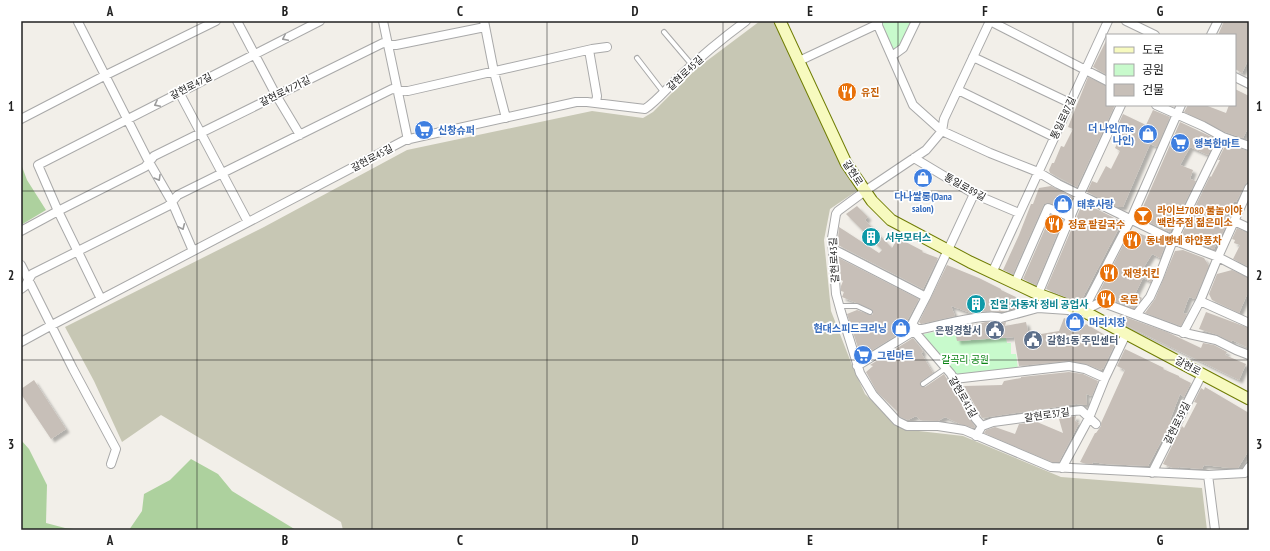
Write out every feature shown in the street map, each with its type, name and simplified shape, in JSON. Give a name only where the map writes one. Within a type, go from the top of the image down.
[{"type":"main road","name":"갈현로","points":[[780,21],[846,163],[863,192],[891,220],[992,273],[1038,294],[1083,311],[1249,399]]},
{"type":"street","points":[[78,21],[149,162],[172,202],[193,251]]},
{"type":"street","points":[[21,119],[216,21]]},
{"type":"street","points":[[237,21],[276,95],[300,135]]},
{"type":"street","name":"갈현로47길","points":[[58,211],[38,165],[320,21]]},
{"type":"street","points":[[383,21],[408,140]]},
{"type":"street","name":"갈현로45길","points":[[21,342],[248,222],[408,140],[576,102],[645,109],[654,103],[692,65],[746,21]]},
{"type":"street","points":[[892,56],[903,48],[916,21]]},
{"type":"street","points":[[863,192],[926,150],[942,131],[944,119],[990,21],[1106,80]]},
{"type":"street","name":"통일로87길","points":[[1038,172],[1108,21]]},
{"type":"street","points":[[1126,21],[1153,34]]},
{"type":"street","points":[[1212,34],[1218,21]]},
{"type":"street","points":[[799,61],[877,23],[913,105],[942,131],[990,153],[1038,172],[1173,240],[1218,257],[1249,273]]},
{"type":"street","name":"갈현로47가길","points":[[21,231],[145,167],[154,156],[383,43],[396,45],[485,24],[494,72]]},
{"type":"street","points":[[21,289],[25,286],[32,274],[168,206],[178,196],[392,89],[408,91],[607,47]]},
{"type":"street","points":[[589,50],[597,96],[596,103]]},
{"type":"street","points":[[973,57],[1070,103]]},
{"type":"street","points":[[494,72],[506,118]]},
{"type":"street","points":[[1236,77],[1249,84]]},
{"type":"street","points":[[958,90],[1054,137]]},
{"type":"street","points":[[179,92],[248,222]]},
{"type":"street","points":[[1038,294],[1080,194],[1121,106]]},
{"type":"street","points":[[1158,106],[1203,126],[1223,137],[1249,146]]},
{"type":"street","points":[[1083,311],[1131,219],[1181,106]]},
{"type":"street","points":[[1136,315],[1150,297],[1173,240],[1223,137]]},
{"type":"street","name":"통일로89길","points":[[914,158],[974,194],[1019,213]]},
{"type":"street","points":[[992,273],[1038,172]]},
{"type":"street","points":[[1182,333],[1200,301],[1249,189]]},
{"type":"street","name":"갈현로43길","points":[[857,365],[836,294],[832,238],[836,214],[838,211],[863,192]]},
{"type":"street","points":[[915,330],[912,324],[974,194]]},
{"type":"street","points":[[1015,283],[1048,208],[1071,217]]},
{"type":"street","points":[[58,211],[101,299]]},
{"type":"street","points":[[1234,221],[1249,228]]},
{"type":"street","points":[[833,249],[926,297]]},
{"type":"street","points":[[21,265],[73,369],[116,449],[110,464]]},
{"type":"street","points":[[1200,301],[1249,323]]},
{"type":"street","points":[[1248,473],[1208,475],[1051,467],[964,430],[938,426],[907,426],[896,420],[873,394],[857,365],[915,330],[976,318],[997,316],[1001,318],[1038,308],[1083,311],[1101,302],[1182,333],[1216,340],[1249,355]]},
{"type":"street","name":"갈현로41길","points":[[915,330],[954,379],[976,419],[982,426]]},
{"type":"street","points":[[1062,468],[1089,418],[1105,378],[1126,334]]},
{"type":"street","points":[[954,379],[1069,366],[1085,369],[1105,378]]},
{"type":"street","name":"갈현로39길","points":[[1152,473],[1202,374]]},
{"type":"street","name":"갈현로37길","points":[[982,426],[993,422],[1081,410],[1089,418]]},
{"type":"street","points":[[1089,418],[1096,424]]},
{"type":"street","points":[[976,436],[982,426]]},
{"type":"street","points":[[1208,475],[1215,530]]},
{"type":"lane","points":[[664,32],[692,65]]},
{"type":"lane","points":[[637,58],[664,93]]},
{"type":"lane","points":[[840,309],[857,306],[870,312]]},
{"type":"lane","points":[[923,384],[946,368]]},
{"type":"shaded area","points":[[760,21],[774,21],[858,190],[830,209],[824,240],[831,311],[865,394],[894,422],[910,430],[963,436],[1061,477],[1202,488],[1207,530],[343,530],[341,522],[161,415],[122,442],[94,381],[65,327],[264,227],[407,150],[592,111],[643,118],[653,112],[696,69]]},
{"type":"green space","points":[[881,21],[912,21],[901,45],[893,50]]},
{"type":"green space","points":[[21,164],[27,180],[46,210],[21,225]]},
{"type":"green space","name":"갈곡리 공원","points":[[954,328],[958,341],[1006,338],[1007,343],[1011,343],[1011,354],[1016,354],[1018,369],[954,379],[926,346],[924,334]]},
{"type":"green space","points":[[21,440],[29,449],[47,485],[46,523],[65,528],[83,530],[21,530]]},
{"type":"green space","points":[[191,459],[218,474],[232,491],[296,530],[129,530],[142,511],[144,494],[170,480]]},
{"type":"building","points":[[1224,21],[1249,21],[1249,58],[1242,73],[1236,70],[1236,34],[1218,34]]},
{"type":"building","points":[[1106,41],[1106,74],[1093,67]]},
{"type":"building","points":[[1088,77],[1106,86],[1106,106],[1115,106],[1077,187],[1050,173],[1049,170],[1052,163],[1054,163],[1061,146],[1064,147],[1073,129],[1068,127]]},
{"type":"building","points":[[1236,90],[1249,96],[1249,126],[1243,138],[1225,132],[1184,112],[1187,106],[1208,106],[1226,113],[1229,106],[1236,106]]},
{"type":"building","points":[[1153,110],[1170,117],[1157,147],[1150,144],[1123,207],[1117,207],[1087,192],[1092,181],[1097,183],[1106,166],[1111,169],[1120,151],[1115,148],[1123,132],[1116,129],[1123,114],[1146,125]]},
{"type":"building","points":[[1180,122],[1216,139],[1208,155],[1190,147],[1180,165],[1193,170],[1190,179],[1196,181],[1170,232],[1140,218],[1139,216]]},
{"type":"building","points":[[1226,144],[1249,151],[1249,178],[1224,220],[1228,222],[1214,249],[1181,236],[1210,176],[1211,177],[1220,160],[1218,160]]},
{"type":"building","points":[[1051,186],[1073,197],[1067,210],[1050,203],[1044,204],[1013,274],[1003,270],[1039,188]]},
{"type":"building","points":[[1083,202],[1122,222],[1080,303],[1046,289]]},
{"type":"building","points":[[857,206],[868,217],[865,220],[892,248],[898,238],[923,251],[922,252],[938,258],[923,289],[838,245],[839,227],[879,253],[882,250],[846,214]]},
{"type":"building","points":[[1051,215],[1063,220],[1036,285],[1023,279]]},
{"type":"building","points":[[1237,228],[1249,233],[1249,267],[1233,259],[1240,245],[1234,243],[1235,240],[1232,239]]},
{"type":"building","points":[[1131,230],[1163,241],[1165,246],[1160,258],[1152,254],[1142,270],[1154,276],[1151,282],[1143,278],[1135,294],[1142,298],[1134,308],[1103,297],[1096,298]]},
{"type":"building","points":[[1183,250],[1204,258],[1209,266],[1195,299],[1189,297],[1183,313],[1187,314],[1181,326],[1145,313],[1155,299],[1175,251]]},
{"type":"building","points":[[839,258],[919,299],[907,321],[905,330],[861,357],[847,314],[857,310],[871,315],[873,314],[873,311],[842,297],[844,292],[841,291],[843,281],[841,280]]},
{"type":"building","points":[[947,265],[979,278],[1022,300],[1019,307],[1006,309],[1006,311],[1001,312],[986,311],[971,313],[951,306],[955,316],[921,324],[919,322]]},
{"type":"building","points":[[1232,270],[1249,278],[1249,290],[1239,313],[1212,300],[1209,294],[1217,274]]},
{"type":"building","points":[[1206,312],[1249,328],[1249,348],[1232,340],[1231,342],[1218,335],[1199,329]]},
{"type":"building","points":[[1120,315],[1167,332],[1201,348],[1203,343],[1214,345],[1227,352],[1225,355],[1246,364],[1239,380],[1117,321]]},
{"type":"building","points":[[1064,318],[1084,326],[1086,324],[1117,340],[1103,369],[1102,368],[1101,370],[1086,364],[1069,361],[1019,366],[1014,337],[957,341],[954,328],[986,322],[1006,322],[1005,326],[1026,322],[1029,336],[1059,331]]},
{"type":"building","points":[[913,338],[921,348],[923,352],[921,353],[933,373],[921,381],[920,386],[925,387],[944,374],[975,427],[974,428],[960,424],[945,417],[938,421],[920,420],[916,416],[908,420],[900,417],[897,413],[898,412],[877,392],[866,372],[873,366],[870,365]]},
{"type":"building","points":[[1125,349],[1191,383],[1184,397],[1180,394],[1170,420],[1172,421],[1148,466],[1093,462],[1092,464],[1080,462],[1095,433],[1101,426],[1125,370],[1117,366]]},
{"type":"building","points":[[1069,372],[1083,374],[1098,381],[1092,396],[1086,394],[1087,405],[1076,404],[982,418],[964,386],[1002,385],[1004,381],[1021,377]]},
{"type":"building","points":[[34,380],[66,429],[51,439],[21,394],[21,389]]},
{"type":"building","points":[[1205,387],[1249,413],[1249,450],[1238,468],[1204,465],[1202,469],[1179,467],[1173,468],[1163,464],[1182,426],[1184,428],[1197,403],[1194,402],[1201,388],[1204,390]]},
{"type":"building","points":[[1076,416],[1075,421],[1079,423],[1059,462],[1052,462],[984,433],[986,430],[995,427],[1015,434],[1019,424],[1037,422],[1063,433],[1059,419]]},
{"type":"place","name":"유진","points":[[847,92]]},
{"type":"place","name":"신창슈퍼","points":[[424,130]]},
{"type":"place","name":"더 나인(The 나인)","points":[[1148,134]]},
{"type":"place","name":"행복한마트","points":[[1180,143]]},
{"type":"place","name":"다나쌀롱(Dana salon)","points":[[923,178]]},
{"type":"place","name":"태후사랑","points":[[1063,204]]},
{"type":"place","name":"라이브7080 불놀이야 백란주점 젊은미소","points":[[1143,216]]},
{"type":"place","name":"정윤 팥칼국수","points":[[1054,224]]},
{"type":"place","name":"서부모터스","points":[[871,237]]},
{"type":"place","name":"동네빵네 하얀풍차","points":[[1132,240]]},
{"type":"place","name":"재영치킨","points":[[1109,273]]},
{"type":"place","name":"옥문","points":[[1106,299]]},
{"type":"place","name":"진일 자동차 정비 공업사","points":[[976,304]]},
{"type":"place","name":"머리치장","points":[[1075,322]]},
{"type":"place","name":"현대스피드크리닝","points":[[901,328]]},
{"type":"place","name":"은평경찰서","points":[[995,330]]},
{"type":"place","name":"갈현1동 주민센터","points":[[1033,340]]},
{"type":"place","name":"그린마트","points":[[863,355]]}]
